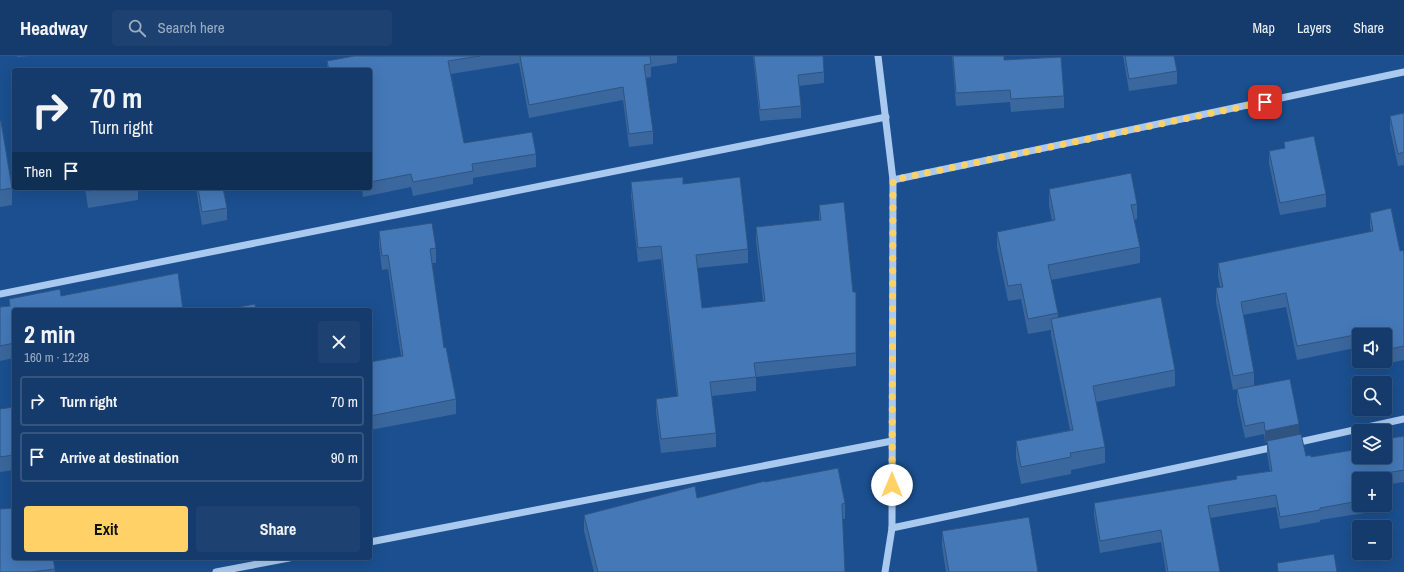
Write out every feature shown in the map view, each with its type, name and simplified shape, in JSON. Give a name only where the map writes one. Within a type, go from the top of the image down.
[{"type":"street","points":[[878,56],[893,180],[892,528],[885,572]]},
{"type":"street","points":[[893,180],[1404,72]]},
{"type":"street","points":[[0,294],[886,117]]},
{"type":"street","points":[[1288,444],[1404,419]]},
{"type":"street","points":[[372,542],[892,442]]},
{"type":"street","points":[[892,528],[1280,446]]},
{"type":"street","points":[[216,572],[279,560]]},
{"type":"building","points":[[354,56],[480,56],[448,61],[464,143],[532,132],[536,154],[472,164],[473,171],[413,182],[411,174],[372,182],[372,68],[329,68],[327,61]]},
{"type":"building","points":[[520,56],[650,56],[651,64],[644,65],[653,131],[629,134],[623,87],[529,105]]},
{"type":"building","points":[[754,56],[823,56],[824,72],[798,75],[801,106],[760,110]]},
{"type":"building","points":[[953,56],[1004,56],[1004,60],[1061,57],[1064,96],[1011,99],[1010,90],[956,93]]},
{"type":"building","points":[[1125,56],[1174,56],[1177,71],[1129,79]]},
{"type":"building","points":[[1404,113],[1404,152],[1398,154],[1390,116]]},
{"type":"building","points":[[0,121],[12,188],[0,190]]},
{"type":"building","points":[[1314,136],[1326,194],[1280,203],[1269,151],[1285,148],[1284,142]]},
{"type":"building","points":[[1131,173],[1137,204],[1131,205],[1140,247],[1048,265],[1058,313],[1028,319],[1021,284],[1008,286],[997,232],[1055,220],[1049,189]]},
{"type":"building","points":[[683,177],[683,184],[740,177],[748,249],[696,255],[702,308],[765,301],[756,227],[821,220],[819,205],[844,202],[853,292],[856,292],[856,353],[754,363],[756,377],[710,382],[716,433],[661,439],[656,399],[678,396],[661,246],[638,248],[631,182]]},
{"type":"building","points":[[198,190],[223,190],[227,208],[202,212]]},
{"type":"building","points":[[1391,208],[1400,251],[1403,250],[1404,346],[1392,349],[1392,328],[1352,328],[1352,336],[1297,346],[1286,293],[1241,302],[1254,372],[1233,376],[1216,288],[1223,287],[1218,263],[1373,231],[1370,213]]},
{"type":"building","points":[[432,223],[436,248],[430,249],[444,348],[446,347],[456,399],[372,416],[372,362],[403,356],[388,255],[382,256],[379,231]]},
{"type":"building","points":[[178,273],[183,308],[12,308],[12,343],[0,346],[0,307],[10,306],[9,299],[60,289],[61,296]]},
{"type":"building","points":[[1161,297],[1175,370],[1093,386],[1105,447],[1070,453],[1071,457],[1021,467],[1016,441],[1073,430],[1051,319]]},
{"type":"building","points":[[255,304],[256,308],[233,308]]},
{"type":"building","points":[[1290,379],[1299,424],[1265,431],[1264,422],[1245,426],[1237,389]]},
{"type":"building","points":[[12,407],[12,455],[0,457],[0,409]]},
{"type":"building","points":[[1301,434],[1306,456],[1311,455],[1311,457],[1352,450],[1352,464],[1392,464],[1392,438],[1404,436],[1404,470],[1392,472],[1352,472],[1352,502],[1320,508],[1320,510],[1280,517],[1276,495],[1208,506],[1220,572],[1168,572],[1161,530],[1100,541],[1094,503],[1237,479],[1236,476],[1272,471],[1267,441]]},
{"type":"building","points":[[838,468],[845,503],[842,504],[845,572],[598,572],[584,515],[695,486],[697,498],[765,481]]},
{"type":"building","points":[[12,508],[12,560],[53,560],[55,569],[31,572],[0,572],[0,509]]},
{"type":"building","points":[[1029,517],[1038,572],[949,572],[942,531]]},
{"type":"building","points":[[1334,554],[1337,572],[1278,572],[1277,563]]},
{"type":"route","points":[[892,485],[893,180],[1265,102]]}]
